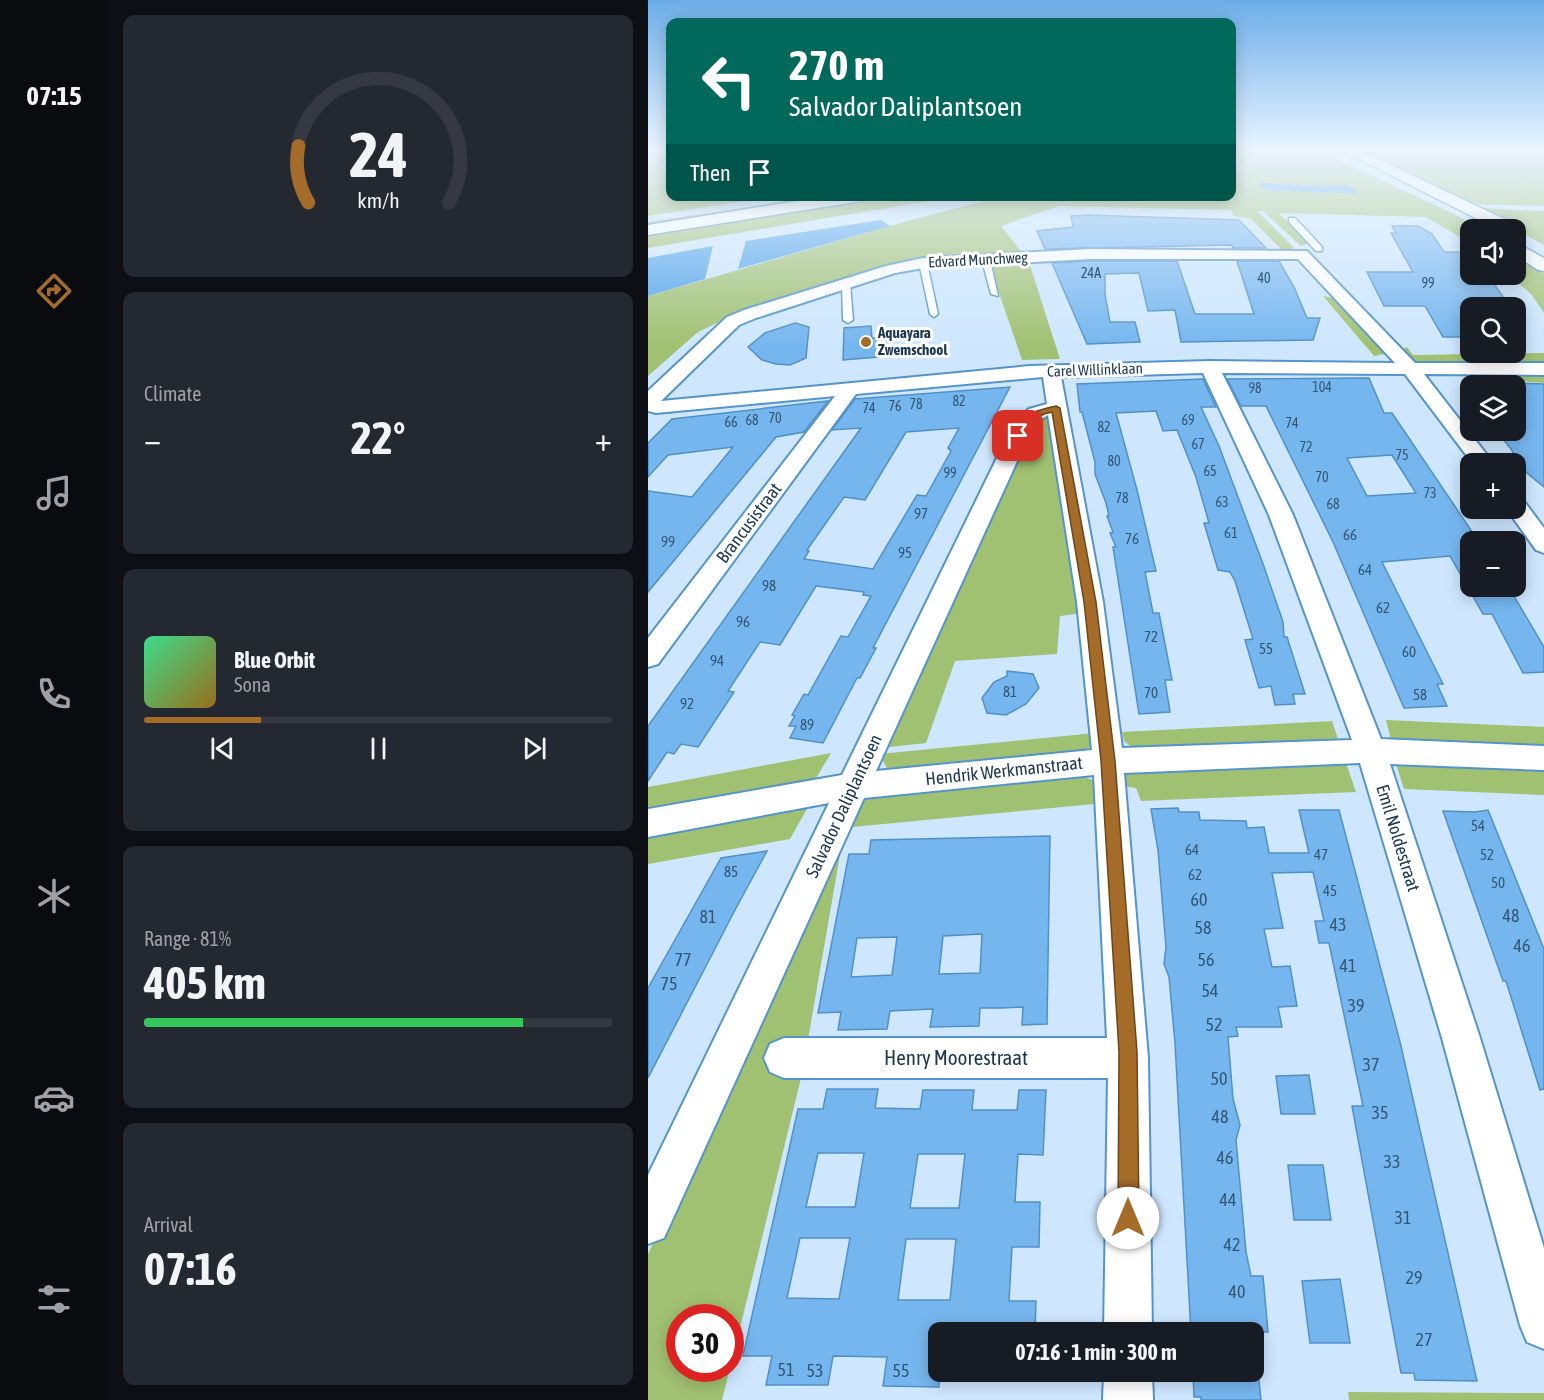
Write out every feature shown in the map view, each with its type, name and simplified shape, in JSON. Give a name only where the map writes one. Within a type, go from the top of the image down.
[{"type":"main road","points":[[648,219],[671,215]]},
{"type":"main road","points":[[648,230],[740,215]]},
{"type":"main road","points":[[1526,237],[1544,248]]},
{"type":"main road","points":[[1526,254],[1544,266]]},
{"type":"street","name":"Edvard Munchweg","points":[[648,404],[733,321],[846,283],[919,264],[1091,254],[1302,254],[1409,367],[1475,453]]},
{"type":"street","name":"Carel Willinklaan","points":[[648,404],[656,407],[1051,371],[1210,367],[1544,369]]},
{"type":"street","name":"Emil Noldestraat","points":[[1210,367],[1281,515],[1371,751],[1461,1038],[1544,1325]]},
{"type":"street","points":[[1051,371],[1090,602],[1108,761],[1128,1058],[1128,1322]]},
{"type":"street","name":"Brancusistraat","points":[[648,657],[850,389]]},
{"type":"street","name":"Salvador Daliplantsoen","points":[[648,1222],[1025,421],[1042,410],[1056,408]]},
{"type":"street","points":[[1526,518],[1540,534]]},
{"type":"street","name":"Hendrik Werkmanstraat","points":[[648,823],[854,786],[1108,761],[1371,751],[1544,758]]},
{"type":"street","name":"Henry Moorestraat","points":[[784,1058],[1128,1058]]},
{"type":"street","points":[[1128,1382],[1128,1400]]},
{"type":"lane","points":[[1292,220],[1319,249]]},
{"type":"lane","points":[[986,260],[995,294]]},
{"type":"lane","points":[[919,264],[924,313]]},
{"type":"lane","points":[[919,264],[934,314]]},
{"type":"lane","points":[[846,283],[848,320]]},
{"type":"green space","points":[[693,215],[723,215],[648,227],[648,222]]},
{"type":"green space","points":[[760,215],[843,215],[648,248],[648,233]]},
{"type":"green space","points":[[929,215],[1032,215],[1001,226],[1024,255],[919,261],[736,314],[698,332],[648,376],[648,296]]},
{"type":"green space","points":[[1234,215],[1261,215],[1294,248],[1283,251],[1251,219]]},
{"type":"green space","points":[[1268,215],[1281,215],[1309,243],[1301,246]]},
{"type":"green space","points":[[1365,215],[1456,215],[1463,219],[1460,219],[1460,237],[1426,217]]},
{"type":"green space","points":[[1490,215],[1544,215],[1544,245],[1526,235],[1526,219],[1497,219]]},
{"type":"green space","points":[[1526,259],[1544,274],[1544,313],[1531,294],[1521,285],[1526,285]]},
{"type":"green space","points":[[1029,262],[1060,359],[1022,360],[989,264]]},
{"type":"green space","points":[[1323,296],[1337,299],[1385,354],[1374,356]]},
{"type":"green space","points":[[1407,347],[1413,355],[1460,354],[1460,363],[1526,363],[1526,353],[1544,353],[1544,365],[1417,362],[1408,359],[1399,351]]},
{"type":"green space","points":[[1435,370],[1544,374],[1544,383],[1526,381],[1526,375],[1438,374]]},
{"type":"green space","points":[[1049,417],[1082,613],[1060,616],[1057,654],[955,661],[926,743],[881,748],[1038,419]]},
{"type":"green space","points":[[1386,720],[1544,727],[1544,748],[1391,740]]},
{"type":"green space","points":[[1332,721],[1339,742],[1134,749],[1124,741],[1122,732]]},
{"type":"green space","points":[[1095,733],[1086,753],[887,768],[879,754]]},
{"type":"green space","points":[[831,753],[815,780],[648,807],[648,787]]},
{"type":"green space","points":[[1346,763],[1356,792],[1141,801],[1136,788],[1122,786],[1125,773],[1138,768]]},
{"type":"green space","points":[[1396,764],[1544,768],[1544,795],[1404,789]]},
{"type":"green space","points":[[1079,775],[1093,780],[1094,804],[852,827],[854,806],[873,795]]},
{"type":"green space","points":[[811,802],[790,839],[648,864],[648,832]]},
{"type":"green space","points":[[844,832],[802,1074],[744,1312],[744,1304],[666,1304],[666,1382],[726,1382],[722,1400],[648,1400],[648,1254]]},
{"type":"green space","points":[[1348,1392],[1544,1393],[1544,1400],[1349,1400]]},
{"type":"water","points":[[881,220],[890,226],[738,269],[746,241]]},
{"type":"water","points":[[713,246],[705,279],[648,296],[648,258]]},
{"type":"building","points":[[1071,216],[1239,220],[1266,248],[1233,248],[1232,245],[1045,249],[1037,231],[1073,227]]},
{"type":"building","points":[[1392,226],[1418,226],[1432,234],[1444,252],[1460,253],[1460,285],[1495,285],[1503,297],[1460,297],[1460,337],[1443,337],[1425,306],[1384,306],[1367,272],[1413,272],[1391,233],[1396,233]]},
{"type":"building","points":[[1177,261],[1195,314],[1254,314],[1237,261],[1279,261],[1294,287],[1307,318],[1320,318],[1313,340],[1181,342],[1175,310],[1148,311],[1139,273],[1105,274],[1105,295],[1110,322],[1135,322],[1140,342],[1087,344],[1052,263]]},
{"type":"building","points":[[795,323],[809,327],[806,358],[790,365],[776,364],[762,360],[748,347],[765,333]]},
{"type":"building","points":[[871,326],[872,338],[890,337],[891,356],[843,360],[844,328]]},
{"type":"building","points":[[1369,378],[1384,413],[1392,413],[1460,514],[1460,519],[1463,519],[1472,531],[1460,531],[1460,574],[1450,556],[1382,562],[1443,684],[1437,684],[1447,706],[1404,708],[1333,542],[1266,406],[1241,406],[1227,379]],"holes":[[[1392,455],[1416,493],[1367,496],[1347,458]]]},
{"type":"building","points":[[1203,379],[1216,407],[1201,407],[1219,446],[1263,564],[1283,622],[1284,637],[1287,637],[1305,694],[1293,694],[1295,704],[1275,705],[1271,686],[1259,688],[1245,640],[1253,639],[1235,581],[1230,572],[1218,570],[1204,523],[1209,523],[1196,477],[1177,430],[1163,431],[1156,411],[1116,413],[1156,571],[1145,572],[1153,613],[1159,613],[1172,680],[1165,680],[1170,712],[1139,714],[1113,547],[1116,547],[1110,533],[1113,532],[1107,516],[1109,516],[1106,503],[1095,474],[1095,462],[1082,412],[1080,412],[1077,384]]},
{"type":"building","points":[[1526,383],[1544,384],[1544,487],[1526,472],[1526,453],[1513,453],[1505,441],[1526,441]]},
{"type":"building","points":[[1010,387],[873,648],[876,648],[860,678],[857,678],[823,743],[790,738],[796,726],[789,726],[795,716],[792,715],[804,694],[808,695],[841,636],[848,637],[871,596],[863,595],[864,592],[816,586],[780,645],[760,642],[728,691],[734,692],[698,747],[681,744],[674,754],[667,752],[648,781],[648,726],[861,428],[832,430],[855,399]],"holes":[[[959,428],[948,448],[951,451],[926,496],[917,495],[873,569],[804,559],[809,551],[807,550],[844,497],[865,500],[906,432]]]},
{"type":"building","points":[[828,401],[804,432],[776,437],[648,592],[648,491],[692,497],[733,447],[668,455],[648,477],[648,443],[672,419]]},
{"type":"building","points":[[1473,597],[1514,597],[1544,647],[1544,672],[1523,673],[1492,614],[1483,614]]},
{"type":"building","points":[[1007,671],[1033,674],[1039,688],[1026,704],[1006,715],[987,713],[982,698],[994,682],[1007,676]]},
{"type":"building","points":[[1178,808],[1179,812],[1199,812],[1200,820],[1246,821],[1247,828],[1264,827],[1269,853],[1309,853],[1299,810],[1339,810],[1400,1042],[1477,1381],[1415,1380],[1414,1373],[1401,1373],[1352,1106],[1363,1106],[1329,943],[1319,943],[1315,921],[1324,921],[1313,872],[1272,873],[1283,928],[1264,929],[1272,967],[1290,966],[1297,1006],[1278,1007],[1282,1027],[1236,1027],[1238,1036],[1228,1037],[1233,1099],[1240,1125],[1236,1140],[1246,1252],[1251,1276],[1263,1276],[1268,1332],[1264,1332],[1264,1322],[1190,1322],[1175,1043],[1169,977],[1164,964],[1166,947],[1158,850],[1151,809]]},
{"type":"building","points":[[1488,810],[1544,949],[1544,1089],[1540,1090],[1506,981],[1503,981],[1443,811]]},
{"type":"building","points":[[1050,836],[1047,1024],[1022,1025],[1023,1007],[980,1008],[979,1026],[930,1027],[933,1009],[890,1011],[887,1029],[838,1030],[841,1012],[818,1013],[849,854],[869,854],[871,840]],"holes":[[[982,934],[980,973],[939,974],[943,936]],[[897,937],[892,975],[851,977],[857,938]]]},
{"type":"building","points":[[767,851],[648,1078],[648,988],[721,858]]},
{"type":"building","points":[[1309,1075],[1315,1114],[1281,1114],[1276,1076]]},
{"type":"building","points":[[827,1089],[878,1089],[875,1108],[920,1109],[923,1090],[974,1090],[972,1110],[1017,1110],[1019,1090],[1046,1090],[1043,1155],[1018,1154],[1015,1202],[1040,1202],[1039,1247],[1012,1247],[1009,1301],[1036,1301],[1035,1322],[928,1322],[928,1382],[939,1382],[939,1387],[883,1386],[887,1357],[833,1356],[828,1385],[766,1385],[772,1356],[744,1356],[744,1352],[798,1109],[823,1109]],"holes":[[[818,1153],[864,1153],[855,1207],[806,1207]],[[918,1154],[965,1154],[959,1208],[910,1208]],[[800,1238],[850,1238],[839,1299],[787,1298]],[[906,1239],[956,1239],[950,1300],[898,1300]]]},
{"type":"building","points":[[1288,1165],[1323,1165],[1331,1220],[1294,1220]]},
{"type":"building","points":[[1340,1279],[1350,1343],[1310,1343],[1302,1281]]},
{"type":"building","points":[[1193,1382],[1259,1382],[1261,1400],[1201,1400],[1201,1397],[1194,1397]]},
{"type":"place","name":"Aquayara Zwemschool","points":[[866,342]]},
{"type":"route","points":[[1018,436],[1025,421],[1033,414],[1056,408],[1090,602],[1108,761],[1128,1052],[1128,1218]]}]
